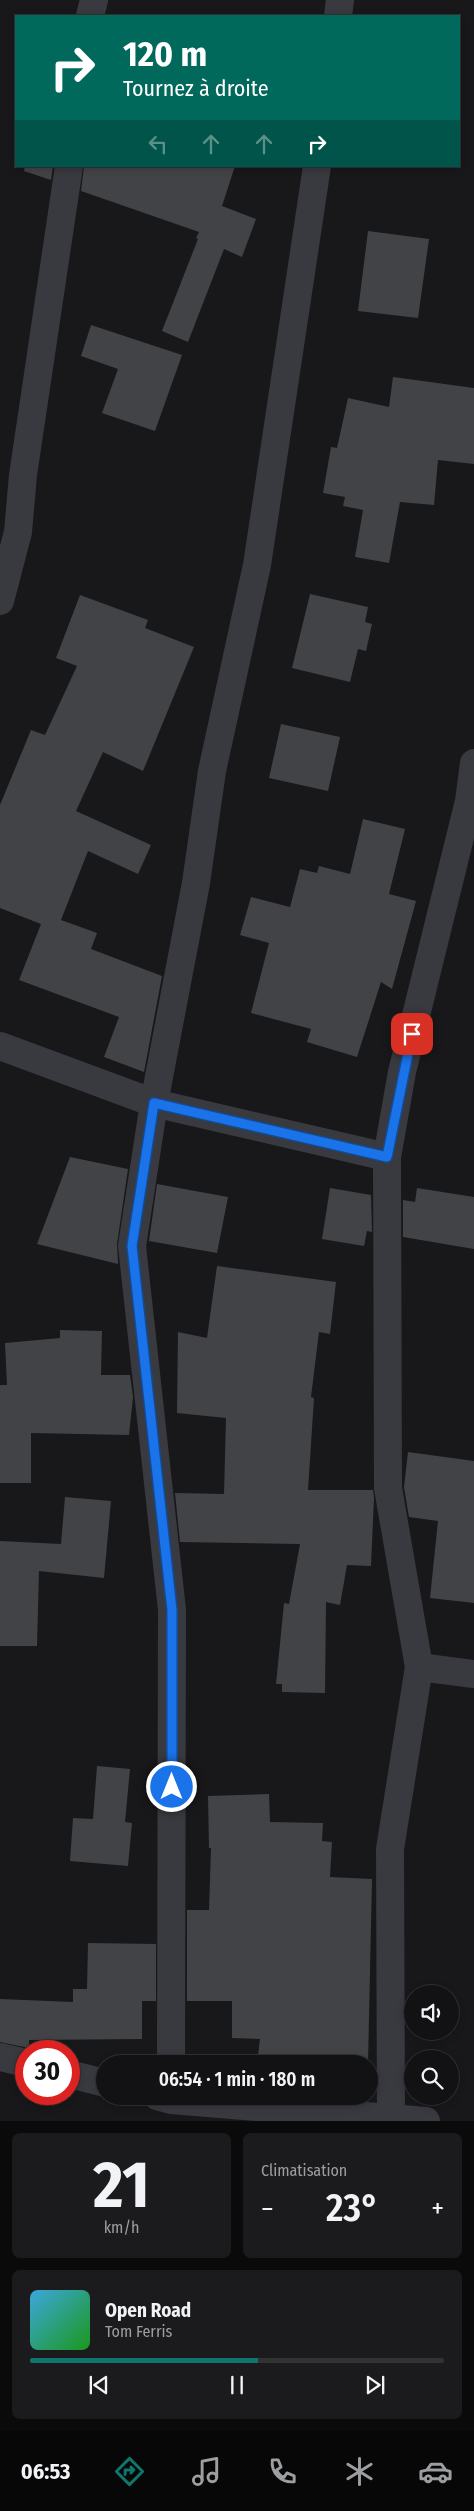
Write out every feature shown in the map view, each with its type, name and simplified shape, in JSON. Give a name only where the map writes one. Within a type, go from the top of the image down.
[{"type":"street","points":[[90,15],[94,0]]},
{"type":"street","points":[[338,15],[340,0]]},
{"type":"street","points":[[0,601],[18,532],[23,475],[69,167]]},
{"type":"street","points":[[171,2055],[172,1610],[132,1246],[154,1103],[196,883],[212,771],[257,565],[317,167]]},
{"type":"street","points":[[390,2119],[390,1849],[419,1667],[388,1488],[387,1157],[402,1072],[469,801],[474,764]]},
{"type":"street","points":[[0,1046],[154,1103],[387,1157]]},
{"type":"street","points":[[419,1667],[474,1674]]},
{"type":"street","points":[[0,2057],[15,2060]]},
{"type":"street","points":[[80,2077],[96,2081]]},
{"type":"street","points":[[195,2105],[426,2121]]},
{"type":"building","points":[[25,167],[53,167],[51,180],[24,171]]},
{"type":"building","points":[[84,167],[235,167],[222,206],[256,219],[242,257],[224,249],[188,342],[162,331],[198,239],[196,238],[199,232],[81,191]]},
{"type":"building","points":[[368,231],[429,239],[418,318],[358,311]]},
{"type":"building","points":[[91,325],[182,355],[155,431],[102,413],[118,369],[81,356]]},
{"type":"building","points":[[393,377],[474,388],[474,464],[438,460],[434,505],[400,502],[389,563],[355,557],[363,510],[343,506],[345,497],[323,493],[331,447],[337,448],[348,398],[389,407]]},
{"type":"building","points":[[310,594],[368,607],[365,622],[372,624],[366,651],[358,649],[350,682],[292,668]]},
{"type":"building","points":[[80,595],[148,620],[145,628],[194,647],[143,771],[103,752],[76,811],[151,845],[138,874],[88,851],[61,920],[97,933],[91,949],[162,976],[144,1072],[104,1057],[119,1017],[19,980],[41,924],[0,908],[0,805],[31,730],[45,735],[77,666],[56,658]]},
{"type":"building","points":[[281,724],[340,737],[328,791],[269,778]]},
{"type":"building","points":[[363,819],[405,829],[389,894],[416,901],[392,989],[381,982],[357,1057],[307,1042],[311,1029],[251,1013],[269,943],[240,935],[251,897],[290,907],[300,869],[317,873],[319,866],[350,874]]},
{"type":"building","points":[[70,1157],[128,1169],[117,1244],[118,1264],[37,1244]]},
{"type":"building","points":[[157,1184],[228,1197],[217,1253],[149,1241]]},
{"type":"building","points":[[330,1188],[371,1195],[372,1232],[367,1231],[364,1246],[322,1239]]},
{"type":"building","points":[[417,1188],[474,1197],[474,1249],[403,1237],[403,1200],[415,1202]]},
{"type":"building","points":[[217,1266],[336,1282],[330,1334],[319,1332],[311,1397],[314,1398],[308,1490],[373,1490],[374,1498],[371,1566],[347,1565],[340,1605],[326,1602],[325,1693],[282,1692],[282,1684],[276,1684],[284,1603],[289,1604],[300,1544],[180,1542],[175,1493],[224,1494],[226,1418],[177,1413],[178,1332],[207,1338]]},
{"type":"building","points":[[60,1330],[102,1331],[101,1375],[130,1375],[133,1397],[129,1435],[31,1433],[31,1483],[0,1483],[0,1385],[7,1385],[5,1343],[60,1338]]},
{"type":"building","points":[[408,1452],[474,1461],[474,1603],[430,1598],[438,1521],[409,1517],[404,1487]]},
{"type":"building","points":[[65,1497],[111,1501],[104,1578],[39,1571],[37,1646],[0,1646],[0,1541],[61,1544]]},
{"type":"building","points":[[97,1766],[130,1769],[125,1822],[132,1823],[128,1866],[70,1861],[73,1818],[93,1819]]},
{"type":"building","points":[[269,1794],[270,1822],[323,1823],[322,1841],[332,1842],[330,1877],[372,1879],[368,2055],[258,2055],[260,2039],[232,2038],[232,2001],[187,2001],[187,1910],[209,1910],[211,1848],[209,1848],[208,1796]]},
{"type":"building","points":[[88,1943],[156,1944],[156,2001],[142,2001],[142,2039],[15,2040],[15,2045],[0,2042],[0,1999],[73,2002],[73,1989],[87,1989]]},
{"type":"route","points":[[172,1787],[172,1610],[132,1246],[154,1103],[387,1157],[402,1072],[412,1034]]}]
